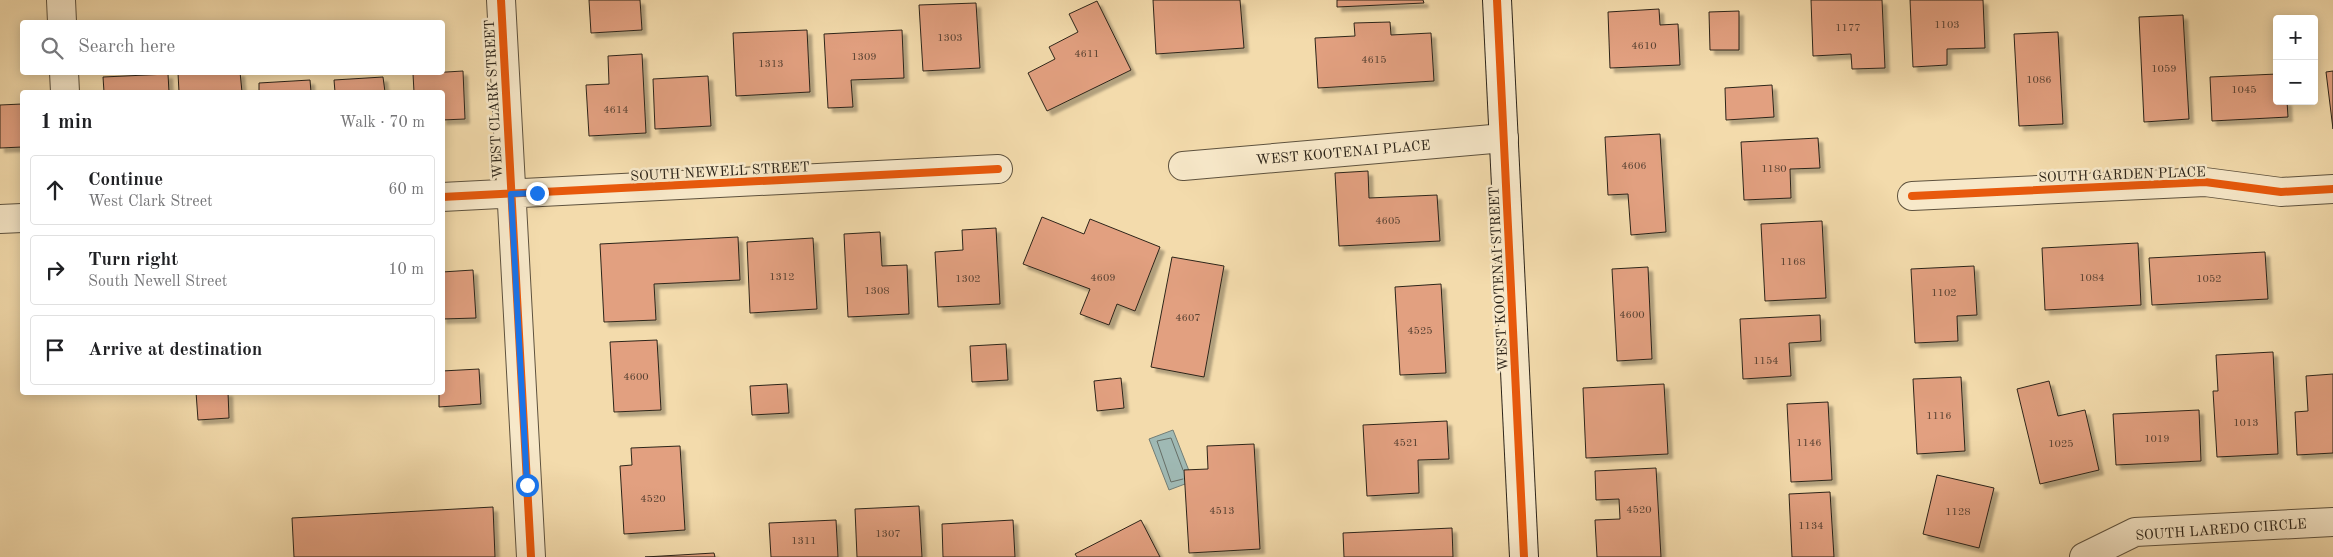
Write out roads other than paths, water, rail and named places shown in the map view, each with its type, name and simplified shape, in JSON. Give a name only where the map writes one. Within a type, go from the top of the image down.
[{"type":"street","points":[[61,0],[62,20]]},
{"type":"street","name":"WEST CLARK STREET","points":[[501,0],[530,557]]},
{"type":"street","name":"WEST KOOTENAI STREET","points":[[1497,0],[1524,557]]},
{"type":"street","points":[[64,75],[65,90]]},
{"type":"street","name":"WEST KOOTENAI PLACE","points":[[1183,166],[1504,138]]},
{"type":"street","name":"SOUTH NEWELL STREET","points":[[445,197],[998,169]]},
{"type":"street","name":"SOUTH GARDEN PLACE","points":[[1912,196],[2205,182],[2281,192],[2333,189]]},
{"type":"street","points":[[0,219],[20,218]]},
{"type":"street","name":"SOUTH LAREDO CIRCLE","points":[[2084,557],[2135,532],[2333,522]]},
{"type":"water","points":[[1173,430],[1193,481],[1169,490],[1149,439]]}]
